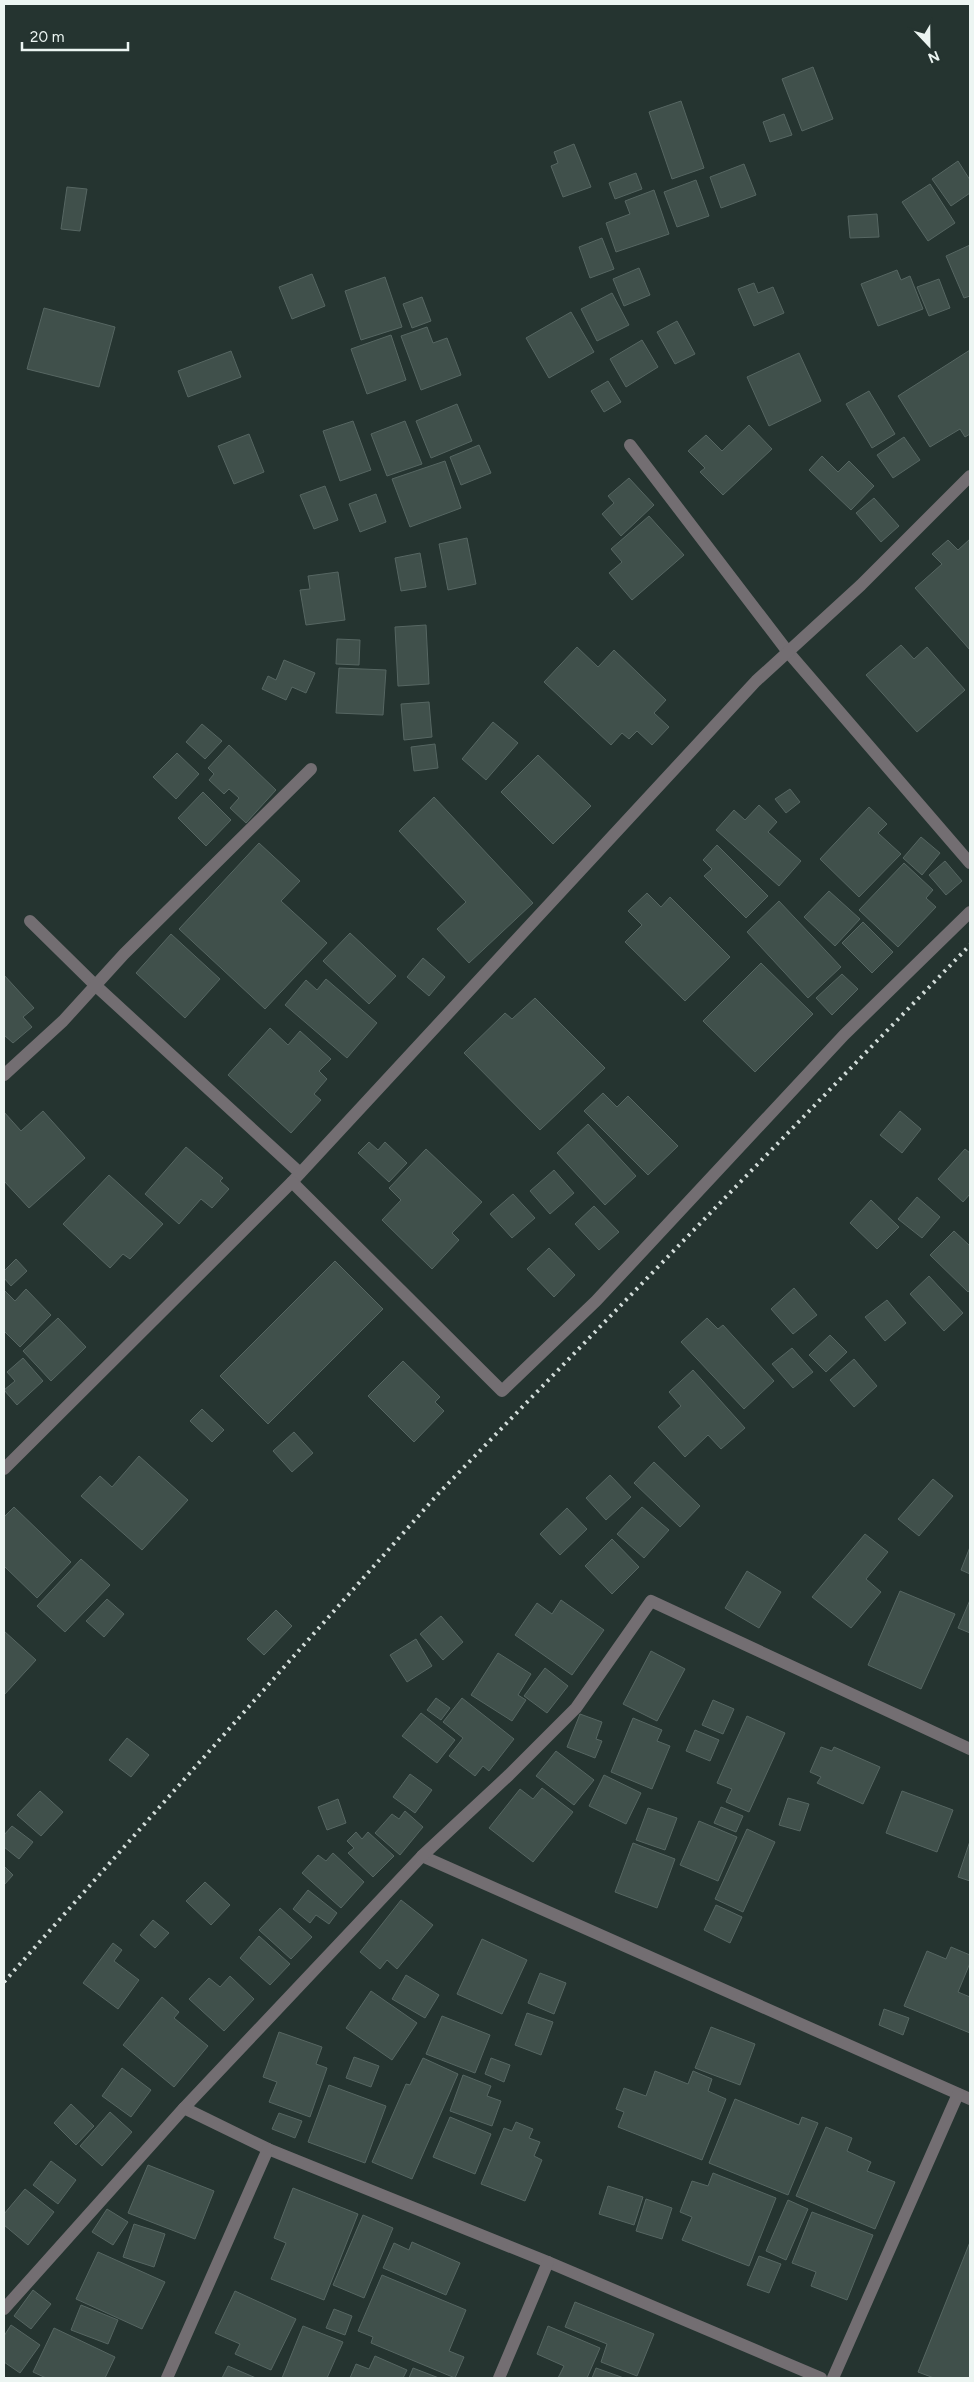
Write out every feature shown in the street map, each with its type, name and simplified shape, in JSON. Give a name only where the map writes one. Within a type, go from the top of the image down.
[{"type":"street","points":[[630,445],[788,652],[970,863]]},
{"type":"street","points":[[4,1469],[296,1178],[756,681],[861,585],[970,476]]},
{"type":"street","points":[[4,1075],[63,1022],[124,954],[311,770]]},
{"type":"street","points":[[30,921],[296,1178],[502,1391],[596,1301],[844,1035],[970,912]]},
{"type":"street","points":[[4,2309],[184,2108],[422,1856],[509,1775],[576,1708],[650,1601],[970,1749]]},
{"type":"street","points":[[422,1856],[970,2099]]},
{"type":"street","points":[[833,2378],[958,2094]]},
{"type":"street","points":[[184,2108],[268,2149],[548,2262],[821,2378]]},
{"type":"street","points":[[167,2378],[268,2149]]},
{"type":"street","points":[[499,2378],[548,2262]]},
{"type":"building","points":[[813,67],[833,119],[802,131],[782,79]]},
{"type":"building","points":[[681,101],[704,168],[672,179],[649,112]]},
{"type":"building","points":[[784,114],[792,135],[770,142],[763,122]]},
{"type":"building","points":[[574,144],[591,187],[563,197],[551,166],[558,163],[554,152]]},
{"type":"building","points":[[958,161],[970,180],[970,193],[951,206],[932,179]]},
{"type":"building","points":[[744,164],[756,195],[721,208],[710,177]]},
{"type":"building","points":[[636,173],[642,189],[615,199],[609,183]]},
{"type":"building","points":[[696,180],[709,216],[677,227],[664,192]]},
{"type":"building","points":[[930,184],[955,223],[928,241],[902,202]]},
{"type":"building","points":[[67,187],[87,189],[80,231],[61,229]]},
{"type":"building","points":[[654,190],[669,234],[616,252],[606,223],[630,214],[625,201]]},
{"type":"building","points":[[877,214],[879,237],[850,238],[848,216]]},
{"type":"building","points":[[602,238],[614,269],[590,278],[579,247]]},
{"type":"building","points":[[970,245],[970,296],[964,298],[946,256]]},
{"type":"building","points":[[639,268],[650,295],[624,306],[613,279]]},
{"type":"building","points":[[897,270],[901,280],[910,276],[923,309],[878,326],[861,284]]},
{"type":"building","points":[[312,274],[325,306],[292,319],[279,287]]},
{"type":"building","points":[[385,277],[402,327],[361,340],[345,291]]},
{"type":"building","points":[[939,279],[950,308],[929,316],[917,287]]},
{"type":"building","points":[[754,283],[758,293],[773,287],[784,313],[754,326],[738,289]]},
{"type":"building","points":[[612,293],[629,325],[597,341],[581,309]]},
{"type":"building","points":[[422,297],[431,321],[412,328],[403,304]]},
{"type":"building","points":[[44,308],[115,327],[99,387],[27,369]]},
{"type":"building","points":[[571,312],[594,352],[549,378],[526,338]]},
{"type":"building","points":[[677,321],[695,354],[675,364],[657,332]]},
{"type":"building","points":[[427,327],[433,343],[447,338],[461,375],[421,390],[401,336]]},
{"type":"building","points":[[391,335],[406,380],[367,394],[351,349]]},
{"type":"building","points":[[642,340],[658,367],[626,387],[610,359]]},
{"type":"building","points":[[970,350],[970,434],[965,437],[960,429],[930,447],[898,396]]},
{"type":"building","points":[[231,351],[241,377],[188,397],[178,371]]},
{"type":"building","points":[[799,353],[821,401],[769,426],[747,377]]},
{"type":"building","points":[[608,381],[621,402],[604,412],[591,391]]},
{"type":"building","points":[[869,391],[895,434],[872,448],[846,404]]},
{"type":"building","points":[[457,404],[472,441],[431,458],[416,421]]},
{"type":"building","points":[[353,421],[371,470],[340,481],[323,431]]},
{"type":"building","points":[[405,421],[422,464],[387,476],[371,434]]},
{"type":"building","points":[[749,425],[772,449],[723,495],[700,472],[705,468],[688,451],[706,435],[722,451]]},
{"type":"building","points":[[249,434],[264,472],[234,484],[218,446]]},
{"type":"building","points":[[904,437],[920,460],[893,478],[877,455]]},
{"type":"building","points":[[479,445],[491,473],[461,485],[450,457]]},
{"type":"building","points":[[822,456],[838,472],[849,461],[874,486],[851,510],[809,470]]},
{"type":"building","points":[[445,461],[461,508],[410,527],[392,479]]},
{"type":"building","points":[[629,478],[654,505],[621,536],[602,514],[614,503],[608,496]]},
{"type":"building","points":[[325,486],[338,520],[314,529],[300,495]]},
{"type":"building","points":[[376,494],[386,522],[360,532],[349,504]]},
{"type":"building","points":[[874,498],[899,526],[881,542],[856,513]]},
{"type":"building","points":[[649,516],[684,555],[632,600],[609,573],[622,562],[611,549]]},
{"type":"building","points":[[467,538],[476,584],[448,590],[439,544]]},
{"type":"building","points":[[970,539],[970,650],[915,588],[942,564],[932,554],[948,540],[958,550]]},
{"type":"building","points":[[420,553],[426,587],[401,591],[395,558]]},
{"type":"building","points":[[338,572],[345,620],[306,625],[300,590],[310,589],[308,576]]},
{"type":"building","points":[[426,625],[429,684],[398,686],[395,627]]},
{"type":"building","points":[[337,639],[360,640],[359,665],[336,664]]},
{"type":"building","points":[[901,645],[914,659],[927,647],[965,690],[917,732],[866,675]]},
{"type":"building","points":[[577,647],[598,667],[614,650],[666,700],[654,713],[669,727],[652,745],[637,731],[629,739],[622,733],[611,745],[544,682]]},
{"type":"building","points":[[284,660],[315,673],[306,693],[292,687],[286,700],[262,689],[268,676],[276,680]]},
{"type":"building","points":[[339,668],[386,670],[383,715],[336,713]]},
{"type":"building","points":[[429,702],[432,737],[404,740],[401,704]]},
{"type":"building","points":[[493,722],[518,743],[486,780],[462,759]]},
{"type":"building","points":[[202,724],[222,741],[205,759],[186,742]]},
{"type":"building","points":[[435,744],[438,768],[414,771],[411,747]]},
{"type":"building","points":[[229,745],[276,790],[246,823],[230,808],[239,798],[229,789],[224,794],[209,780],[214,774],[208,768]]},
{"type":"building","points":[[177,753],[199,774],[176,799],[153,777]]},
{"type":"building","points":[[538,755],[591,806],[553,844],[501,792]]},
{"type":"building","points":[[790,789],[800,802],[786,813],[775,799]]},
{"type":"building","points":[[203,792],[231,820],[206,846],[178,818]]},
{"type":"building","points":[[434,797],[533,903],[469,963],[437,929],[466,902],[399,831]]},
{"type":"building","points":[[759,805],[777,822],[768,832],[801,861],[779,886],[716,830],[734,810],[745,820]]},
{"type":"building","points":[[869,807],[887,824],[878,833],[901,854],[859,897],[820,859]]},
{"type":"building","points":[[921,837],[940,853],[922,875],[903,858]]},
{"type":"building","points":[[259,843],[300,881],[281,901],[327,943],[265,1009],[179,929]]},
{"type":"building","points":[[717,845],[768,896],[746,918],[704,876],[712,869],[703,860]]},
{"type":"building","points":[[945,861],[962,881],[946,895],[929,875]]},
{"type":"building","points":[[904,863],[933,890],[926,898],[936,907],[898,947],[859,910]]},
{"type":"building","points":[[829,891],[860,919],[835,946],[804,917]]},
{"type":"building","points":[[647,893],[661,907],[670,897],[730,957],[685,1001],[625,942],[642,925],[628,911]]},
{"type":"building","points":[[779,901],[841,967],[808,998],[747,932]]},
{"type":"building","points":[[863,922],[893,952],[872,973],[842,943]]},
{"type":"building","points":[[350,933],[396,976],[369,1004],[323,961]]},
{"type":"building","points":[[171,934],[220,979],[185,1018],[136,973]]},
{"type":"building","points":[[423,958],[445,977],[429,996],[407,977]]},
{"type":"building","points":[[761,963],[813,1014],[755,1072],[703,1021]]},
{"type":"building","points":[[842,974],[858,989],[832,1015],[816,998]]},
{"type":"building","points":[[4,975],[34,1008],[23,1017],[32,1027],[13,1043],[4,1035]]},
{"type":"building","points":[[326,979],[377,1023],[347,1058],[285,1005],[306,980],[317,990]]},
{"type":"building","points":[[535,998],[605,1068],[540,1130],[464,1053],[505,1013],[512,1019]]},
{"type":"building","points":[[270,1028],[288,1045],[300,1031],[331,1059],[319,1071],[327,1079],[314,1094],[321,1100],[291,1133],[228,1075]]},
{"type":"building","points":[[603,1093],[617,1107],[628,1096],[678,1146],[648,1175],[584,1111]]},
{"type":"building","points":[[43,1111],[85,1158],[29,1208],[4,1181],[4,1112],[21,1131]]},
{"type":"building","points":[[900,1111],[921,1129],[902,1153],[880,1135]]},
{"type":"building","points":[[588,1124],[636,1176],[605,1205],[557,1153]]},
{"type":"building","points":[[369,1142],[378,1150],[385,1142],[407,1163],[389,1182],[358,1153]]},
{"type":"building","points":[[186,1147],[223,1178],[220,1181],[229,1189],[212,1208],[201,1199],[179,1224],[145,1194]]},
{"type":"building","points":[[426,1149],[482,1202],[452,1233],[459,1240],[432,1269],[382,1220],[401,1200],[389,1188]]},
{"type":"building","points":[[965,1149],[970,1153],[970,1194],[963,1202],[938,1179]]},
{"type":"building","points":[[554,1170],[574,1193],[550,1214],[530,1191]]},
{"type":"building","points":[[109,1175],[163,1224],[130,1259],[123,1254],[110,1268],[63,1224]]},
{"type":"building","points":[[513,1194],[535,1218],[512,1238],[490,1214]]},
{"type":"building","points":[[917,1197],[940,1217],[922,1238],[898,1219]]},
{"type":"building","points":[[871,1200],[899,1227],[877,1249],[850,1223]]},
{"type":"building","points":[[594,1206],[619,1232],[599,1250],[575,1224]]},
{"type":"building","points":[[954,1231],[970,1246],[970,1290],[968,1292],[930,1255]]},
{"type":"building","points":[[549,1248],[575,1275],[554,1297],[527,1269]]},
{"type":"building","points":[[16,1259],[27,1271],[11,1286],[4,1278],[4,1271]]},
{"type":"building","points":[[335,1261],[383,1309],[268,1424],[220,1376]]},
{"type":"building","points":[[929,1276],[963,1313],[944,1331],[910,1294]]},
{"type":"building","points":[[794,1288],[817,1315],[793,1334],[771,1309]]},
{"type":"building","points":[[26,1289],[51,1315],[20,1347],[4,1331],[4,1290],[15,1301]]},
{"type":"building","points":[[887,1300],[906,1323],[885,1341],[865,1317]]},
{"type":"building","points":[[58,1318],[86,1347],[51,1381],[23,1351]]},
{"type":"building","points":[[707,1318],[718,1329],[723,1325],[774,1381],[744,1409],[681,1342]]},
{"type":"building","points":[[830,1335],[847,1352],[826,1372],[809,1355]]},
{"type":"building","points":[[792,1348],[813,1372],[793,1388],[772,1364]]},
{"type":"building","points":[[23,1358],[43,1381],[17,1405],[4,1390],[15,1381],[7,1372]]},
{"type":"building","points":[[854,1359],[877,1386],[854,1407],[830,1380]]},
{"type":"building","points":[[403,1361],[440,1397],[435,1402],[444,1411],[414,1442],[368,1396]]},
{"type":"building","points":[[693,1370],[745,1428],[721,1449],[708,1435],[685,1457],[658,1427],[681,1406],[669,1392]]},
{"type":"building","points":[[202,1409],[224,1430],[212,1442],[190,1421]]},
{"type":"building","points":[[294,1432],[313,1453],[292,1472],[273,1451]]},
{"type":"building","points":[[139,1456],[188,1500],[142,1550],[81,1496],[100,1476],[112,1487]]},
{"type":"building","points":[[654,1462],[700,1506],[680,1527],[634,1483]]},
{"type":"building","points":[[610,1475],[631,1497],[606,1520],[586,1498]]},
{"type":"building","points":[[933,1479],[953,1496],[919,1536],[898,1519]]},
{"type":"building","points":[[14,1507],[71,1562],[37,1598],[4,1566],[4,1517]]},
{"type":"building","points":[[642,1507],[669,1530],[644,1558],[617,1534]]},
{"type":"building","points":[[567,1508],[587,1529],[560,1555],[540,1534]]},
{"type":"building","points":[[865,1534],[888,1552],[866,1579],[881,1592],[851,1628],[812,1597]]},
{"type":"building","points":[[612,1539],[639,1567],[612,1594],[585,1566]]},
{"type":"building","points":[[970,1547],[970,1574],[961,1570]]},
{"type":"building","points":[[81,1559],[110,1585],[65,1632],[37,1606]]},
{"type":"building","points":[[747,1571],[781,1592],[759,1628],[725,1608]]},
{"type":"building","points":[[900,1591],[955,1614],[921,1689],[868,1665]]},
{"type":"building","points":[[107,1599],[124,1614],[104,1637],[86,1621]]},
{"type":"building","points":[[561,1600],[604,1630],[572,1675],[515,1635],[537,1603],[552,1614]]},
{"type":"building","points":[[970,1600],[970,1633],[958,1628]]},
{"type":"building","points":[[276,1610],[292,1626],[264,1655],[247,1639]]},
{"type":"building","points":[[441,1616],[463,1642],[443,1660],[420,1634]]},
{"type":"building","points":[[4,1631],[36,1660],[4,1695]]},
{"type":"building","points":[[416,1639],[432,1666],[407,1682],[390,1655]]},
{"type":"building","points":[[651,1651],[685,1669],[657,1721],[623,1704]]},
{"type":"building","points":[[498,1653],[531,1674],[518,1695],[526,1700],[512,1721],[471,1695]]},
{"type":"building","points":[[545,1668],[568,1686],[547,1713],[524,1696]]},
{"type":"building","points":[[436,1698],[450,1708],[441,1720],[427,1710]]},
{"type":"building","points":[[462,1698],[514,1739],[489,1771],[483,1766],[475,1776],[449,1756],[463,1738],[443,1722]]},
{"type":"building","points":[[713,1700],[734,1709],[723,1734],[702,1725]]},
{"type":"building","points":[[421,1713],[455,1740],[437,1763],[402,1736]]},
{"type":"building","points":[[580,1714],[602,1722],[596,1739],[602,1741],[595,1758],[567,1747]]},
{"type":"building","points":[[747,1716],[785,1733],[749,1812],[726,1802],[732,1789],[717,1783]]},
{"type":"building","points":[[633,1718],[662,1730],[657,1741],[670,1746],[652,1789],[611,1772]]},
{"type":"building","points":[[695,1730],[719,1740],[710,1761],[686,1751]]},
{"type":"building","points":[[127,1738],[149,1755],[131,1777],[109,1760]]},
{"type":"building","points":[[821,1747],[832,1751],[834,1747],[880,1767],[863,1804],[817,1783],[821,1777],[810,1772]]},
{"type":"building","points":[[556,1751],[594,1780],[574,1805],[536,1776]]},
{"type":"building","points":[[410,1774],[432,1790],[415,1813],[393,1797]]},
{"type":"building","points":[[604,1775],[641,1793],[626,1824],[589,1806]]},
{"type":"building","points":[[542,1788],[573,1812],[533,1862],[489,1828],[520,1789],[533,1799]]},
{"type":"building","points":[[40,1791],[63,1812],[41,1836],[17,1815]]},
{"type":"building","points":[[902,1791],[953,1810],[937,1852],[886,1833]]},
{"type":"building","points":[[788,1798],[809,1804],[800,1831],[779,1825]]},
{"type":"building","points":[[338,1799],[346,1823],[327,1830],[318,1807]]},
{"type":"building","points":[[721,1807],[743,1816],[736,1832],[714,1823]]},
{"type":"building","points":[[648,1808],[677,1818],[665,1850],[636,1840]]},
{"type":"building","points":[[405,1811],[423,1827],[400,1855],[375,1833],[392,1814],[399,1819]]},
{"type":"building","points":[[699,1821],[737,1837],[718,1881],[680,1865]]},
{"type":"building","points":[[12,1826],[33,1842],[19,1859],[4,1847],[4,1835]]},
{"type":"building","points":[[747,1829],[775,1842],[743,1912],[715,1899]]},
{"type":"building","points":[[356,1832],[362,1839],[368,1832],[394,1856],[373,1877],[348,1853],[354,1848],[347,1841]]},
{"type":"building","points":[[970,1841],[970,1881],[958,1877]]},
{"type":"building","points":[[633,1843],[675,1859],[657,1908],[615,1892]]},
{"type":"building","points":[[333,1853],[364,1882],[341,1908],[302,1873],[318,1855],[326,1861]]},
{"type":"building","points":[[4,1866],[13,1875],[4,1885]]},
{"type":"building","points":[[205,1882],[230,1905],[211,1925],[186,1901]]},
{"type":"building","points":[[308,1890],[337,1913],[329,1924],[316,1915],[310,1923],[293,1909]]},
{"type":"building","points":[[401,1900],[433,1925],[397,1969],[387,1960],[380,1969],[360,1952]]},
{"type":"building","points":[[716,1905],[742,1917],[730,1943],[704,1930]]},
{"type":"building","points":[[280,1908],[312,1937],[291,1959],[259,1930]]},
{"type":"building","points":[[153,1920],[169,1933],[155,1948],[140,1935]]},
{"type":"building","points":[[259,1936],[290,1964],[270,1985],[240,1958]]},
{"type":"building","points":[[482,1939],[527,1960],[502,2014],[457,1994]]},
{"type":"building","points":[[113,1943],[122,1950],[114,1961],[139,1980],[118,2009],[83,1983]]},
{"type":"building","points":[[951,1947],[970,1955],[970,1963],[958,1992],[970,1997],[970,2033],[904,2006],[927,1951],[946,1959]]},
{"type":"building","points":[[540,1973],[566,1983],[554,2014],[528,2003]]},
{"type":"building","points":[[406,1975],[439,1995],[425,2018],[392,1999]]},
{"type":"building","points":[[230,1976],[254,1999],[224,2031],[189,1999],[209,1978],[220,1987]]},
{"type":"building","points":[[371,1991],[417,2023],[392,2060],[346,2028]]},
{"type":"building","points":[[162,1997],[179,2012],[174,2018],[208,2046],[174,2087],[123,2045]]},
{"type":"building","points":[[884,2009],[909,2018],[903,2035],[879,2025]]},
{"type":"building","points":[[527,2013],[553,2022],[541,2055],[515,2045]]},
{"type":"building","points":[[442,2016],[490,2035],[475,2073],[426,2054]]},
{"type":"building","points":[[711,2027],[755,2044],[740,2085],[695,2068]]},
{"type":"building","points":[[279,2032],[322,2047],[316,2064],[327,2068],[310,2117],[269,2102],[277,2082],[263,2077]]},
{"type":"building","points":[[354,2057],[379,2066],[371,2087],[346,2078]]},
{"type":"building","points":[[423,2058],[458,2074],[412,2179],[372,2162],[406,2084],[410,2085]]},
{"type":"building","points":[[491,2058],[510,2065],[504,2082],[485,2074]]},
{"type":"building","points":[[122,2068],[151,2090],[131,2117],[102,2096]]},
{"type":"building","points":[[655,2071],[688,2084],[693,2071],[712,2079],[708,2091],[726,2099],[702,2160],[618,2127],[624,2112],[616,2109],[624,2088],[646,2096]]},
{"type":"building","points":[[463,2075],[491,2086],[487,2096],[501,2101],[492,2126],[450,2111]]},
{"type":"building","points":[[329,2085],[386,2106],[365,2163],[308,2142]]},
{"type":"building","points":[[735,2099],[799,2125],[802,2117],[818,2123],[788,2195],[709,2163]]},
{"type":"building","points":[[71,2104],[94,2126],[76,2145],[54,2123]]},
{"type":"building","points":[[110,2112],[132,2132],[102,2166],[80,2146]]},
{"type":"building","points":[[279,2113],[302,2121],[295,2138],[272,2129]]},
{"type":"building","points":[[450,2117],[491,2134],[475,2174],[433,2157]]},
{"type":"building","points":[[516,2122],[533,2129],[529,2138],[540,2142],[534,2156],[542,2160],[525,2201],[481,2184],[504,2128],[512,2131]]},
{"type":"building","points":[[826,2127],[852,2138],[847,2151],[871,2162],[867,2171],[895,2182],[875,2229],[796,2196]]},
{"type":"building","points":[[51,2161],[76,2180],[58,2204],[33,2185]]},
{"type":"building","points":[[148,2165],[214,2191],[195,2239],[128,2213]]},
{"type":"building","points":[[713,2173],[776,2198],[749,2266],[682,2240],[692,2217],[680,2212],[692,2181],[708,2186]]},
{"type":"building","points":[[608,2186],[643,2197],[634,2225],[599,2214]]},
{"type":"building","points":[[293,2188],[358,2214],[324,2300],[271,2279],[286,2243],[274,2238]]},
{"type":"building","points":[[25,2189],[54,2212],[28,2245],[4,2225],[4,2214]]},
{"type":"building","points":[[646,2199],[672,2208],[662,2239],[636,2231]]},
{"type":"building","points":[[788,2200],[808,2209],[786,2260],[766,2251]]},
{"type":"building","points":[[107,2209],[128,2222],[113,2245],[92,2232]]},
{"type":"building","points":[[812,2212],[873,2235],[847,2300],[811,2286],[816,2272],[792,2263]]},
{"type":"building","points":[[363,2215],[393,2228],[364,2298],[333,2285]]},
{"type":"building","points":[[134,2224],[165,2234],[154,2267],[123,2257]]},
{"type":"building","points":[[412,2242],[460,2263],[446,2295],[383,2268],[394,2243],[409,2250]]},
{"type":"building","points":[[970,2242],[970,2378],[934,2378],[918,2372]]},
{"type":"building","points":[[98,2252],[165,2282],[142,2329],[76,2299]]},
{"type":"building","points":[[759,2256],[781,2264],[769,2293],[747,2285]]},
{"type":"building","points":[[382,2275],[466,2310],[449,2351],[464,2357],[455,2378],[371,2343],[373,2337],[358,2331]]},
{"type":"building","points":[[33,2290],[51,2304],[31,2329],[14,2316]]},
{"type":"building","points":[[235,2291],[296,2319],[271,2370],[235,2354],[240,2344],[215,2333]]},
{"type":"building","points":[[575,2302],[654,2334],[637,2376],[601,2362],[607,2344],[565,2327]]},
{"type":"building","points":[[81,2305],[118,2320],[108,2344],[71,2330]]},
{"type":"building","points":[[334,2309],[352,2316],[345,2335],[326,2328]]},
{"type":"building","points":[[11,2325],[40,2345],[20,2373],[4,2362],[4,2336]]},
{"type":"building","points":[[303,2326],[343,2342],[327,2378],[282,2378]]},
{"type":"building","points":[[548,2326],[600,2348],[587,2378],[558,2378],[564,2366],[537,2354]]},
{"type":"building","points":[[54,2328],[115,2357],[105,2378],[46,2378],[33,2372]]},
{"type":"building","points":[[375,2356],[407,2370],[403,2378],[350,2378],[356,2364],[369,2369]]},
{"type":"building","points":[[228,2366],[256,2378],[222,2378]]},
{"type":"building","points":[[413,2368],[439,2378],[409,2378]]},
{"type":"building","points":[[596,2368],[624,2378],[592,2378]]},
{"type":"railway","points":[[4,1982],[438,1494],[970,945]]}]
